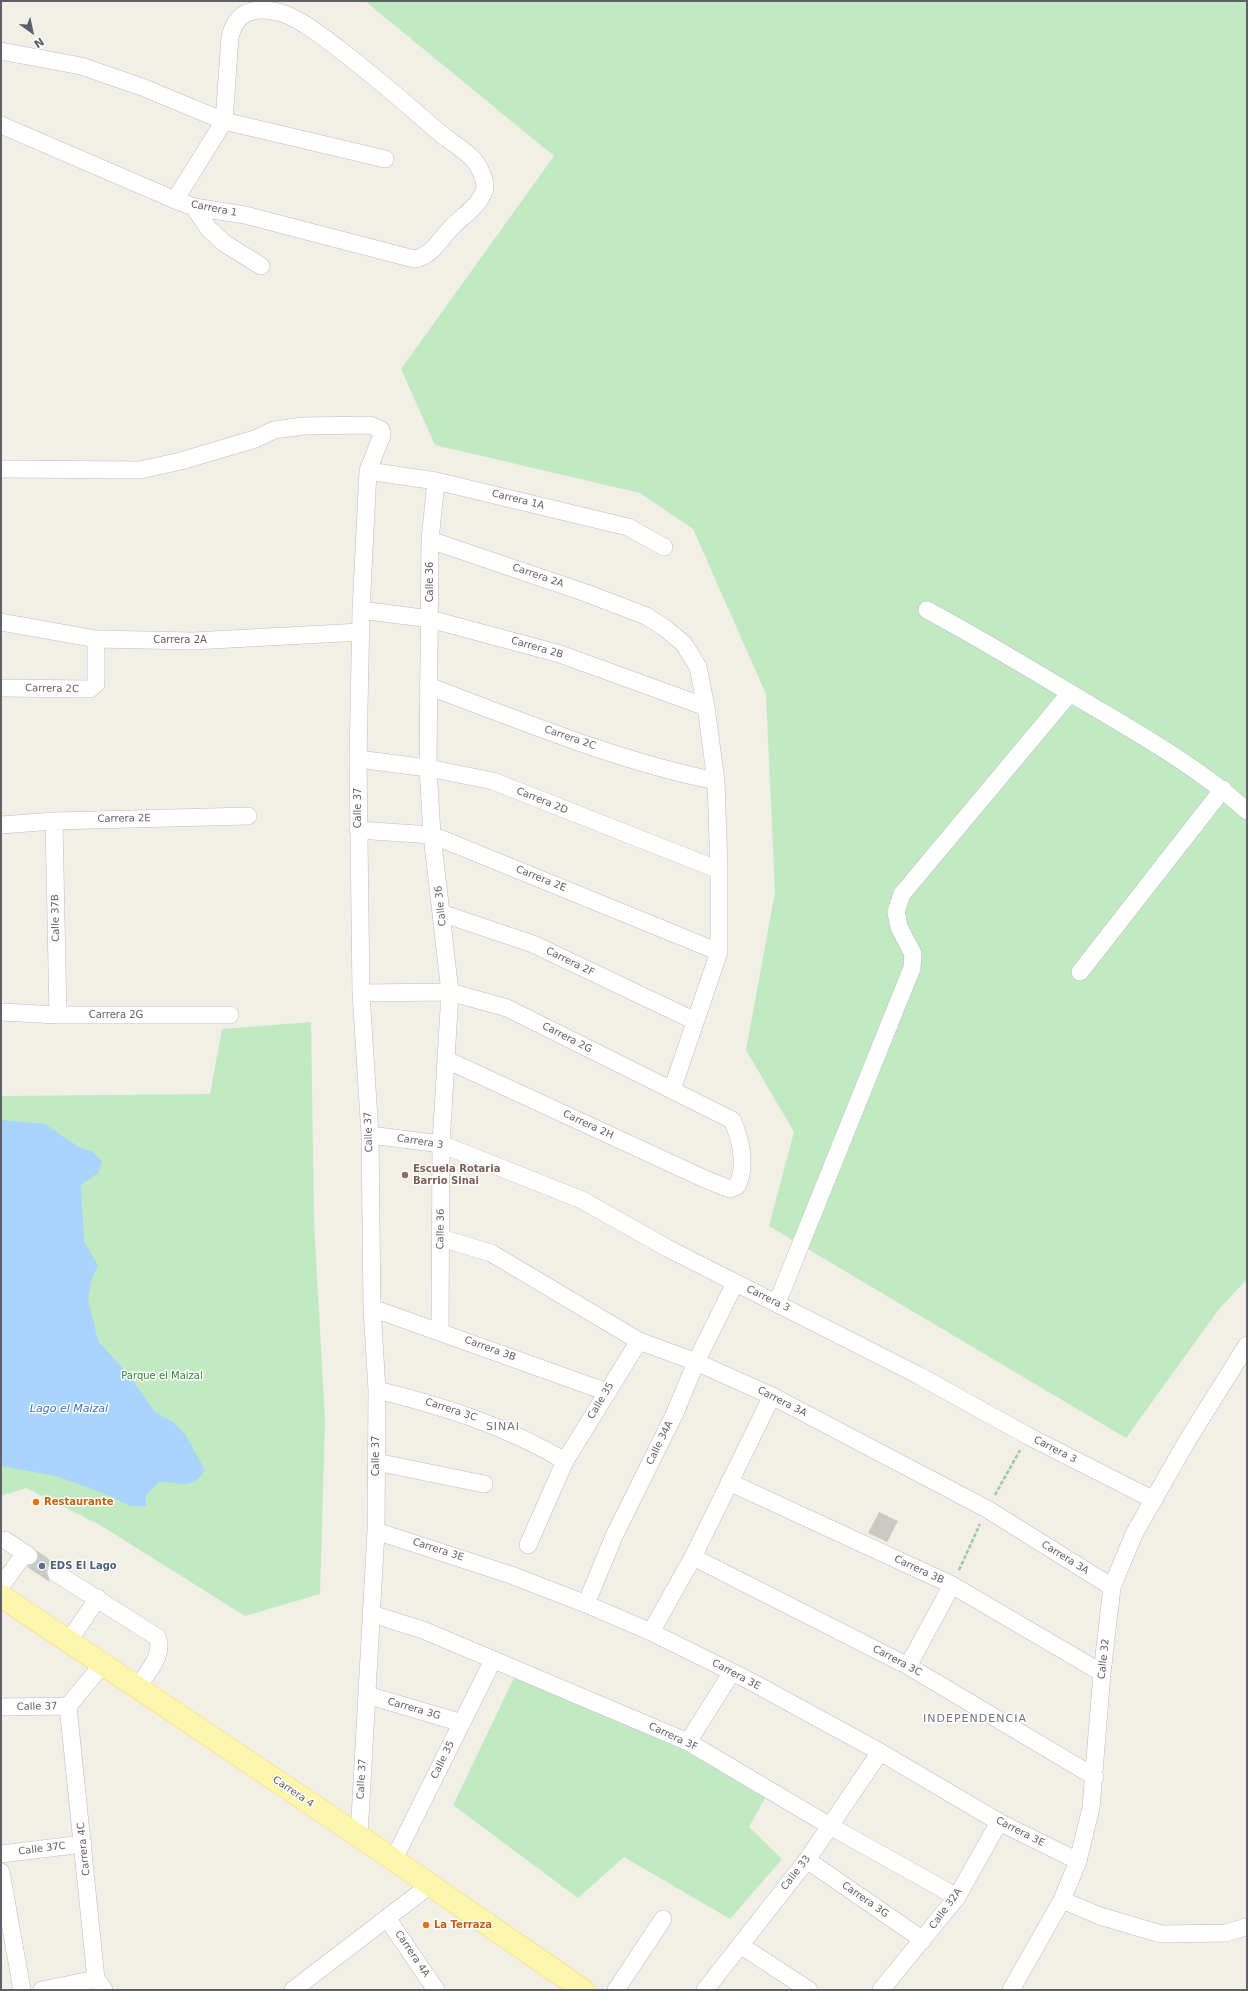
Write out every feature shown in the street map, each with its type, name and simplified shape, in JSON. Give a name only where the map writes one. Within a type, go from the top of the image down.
[{"type":"main road","name":"Carrera 4","points":[[1,1596],[394,1859],[583,1990]]},
{"type":"street","name":"Carrera 1","points":[[1,125],[194,207],[245,215],[414,259],[422,258],[433,249],[449,229],[480,199],[485,184],[482,173],[472,158],[441,134],[399,96],[326,39],[303,24],[274,11],[254,10],[240,17],[233,24],[230,37],[224,121]]},
{"type":"street","points":[[1,51],[81,66],[142,87],[224,121],[385,159]]},
{"type":"street","points":[[175,200],[224,121]]},
{"type":"street","points":[[194,207],[208,228],[224,243],[261,266]]},
{"type":"street","name":"Calle 37","points":[[1,469],[140,470],[181,461],[255,439],[274,430],[303,426],[370,425],[381,430],[382,435],[368,471],[361,610],[358,759],[361,992],[370,1135],[372,1308],[377,1390],[376,1531],[359,1836]]},
{"type":"street","name":"Carrera 1A","points":[[368,471],[436,481],[628,527],[664,547]]},
{"type":"street","name":"Calle 36","points":[[436,481],[430,540],[428,768],[432,835],[450,992],[441,1144],[440,1331]]},
{"type":"street","name":"Carrera 2A","points":[[430,540],[586,592],[646,616],[665,628],[684,644],[698,667],[706,707],[716,781],[719,870],[719,952],[672,1090]]},
{"type":"street","name":"Carrera 2B","points":[[361,610],[430,619],[560,654],[706,707]]},
{"type":"street","points":[[927,610],[1070,692],[1175,755],[1223,789],[1247,811]]},
{"type":"street","name":"Carrera 2A","points":[[1,622],[96,639],[193,641],[361,632]]},
{"type":"street","name":"Carrera 2C","points":[[1,688],[90,689],[96,684],[97,679],[96,639]]},
{"type":"street","name":"Carrera 2C","points":[[428,686],[625,758],[670,772],[716,781]]},
{"type":"street","points":[[777,1303],[912,968],[913,954],[899,927],[896,912],[902,894],[1070,692]]},
{"type":"street","name":"Carrera 2D","points":[[358,759],[428,768],[493,781],[719,870]]},
{"type":"street","points":[[1080,972],[1223,789]]},
{"type":"street","name":"Carrera 2E","points":[[1,825],[54,821],[248,816]]},
{"type":"street","name":"Calle 37B","points":[[54,821],[58,1015]]},
{"type":"street","name":"Carrera 2E","points":[[358,830],[432,835],[719,952]]},
{"type":"street","name":"Carrera 2F","points":[[442,912],[533,944],[695,1021]]},
{"type":"street","name":"Carrera 2G","points":[[361,992],[450,992],[507,1008],[732,1120],[739,1134],[742,1149],[740,1180],[737,1186],[730,1189]]},
{"type":"street","name":"Carrera 2G","points":[[1,1012],[58,1015],[230,1015]]},
{"type":"street","name":"Carrera 2H","points":[[447,1060],[707,1180],[730,1189]]},
{"type":"street","name":"Carrera 3","points":[[370,1135],[441,1144],[582,1200],[735,1283],[918,1375],[1028,1436],[1154,1500]]},
{"type":"street","name":"Carrera 3A","points":[[441,1238],[490,1253],[639,1341],[696,1362],[772,1396],[987,1509],[1112,1587]]},
{"type":"street","name":"Calle 34A","points":[[586,1604],[615,1534],[675,1413],[696,1362],[735,1283]]},
{"type":"street","name":"Carrera 3B","points":[[372,1308],[440,1331],[607,1392]]},
{"type":"street","name":"Calle 35","points":[[528,1545],[565,1461],[639,1341]]},
{"type":"street","name":"Calle 32","points":[[1011,1990],[1062,1900],[1078,1861],[1091,1808],[1095,1777],[1102,1673],[1112,1587],[1134,1534],[1187,1441],[1247,1345]]},
{"type":"street","name":"Carrera 3C","points":[[377,1390],[424,1401],[488,1423],[565,1461]]},
{"type":"street","points":[[651,1632],[693,1557],[772,1396]]},
{"type":"street","points":[[376,1462],[484,1484]]},
{"type":"street","name":"Carrera 3B","points":[[729,1482],[952,1585],[1102,1673]]},
{"type":"street","name":"Carrera 3E","points":[[376,1531],[481,1564],[586,1604],[651,1632],[732,1672],[880,1752],[1000,1822],[1078,1861]]},
{"type":"street","points":[[1,1586],[27,1554],[5,1540]]},
{"type":"street","name":"Carrera 3C","points":[[693,1557],[908,1666],[1095,1777]]},
{"type":"street","points":[[56,1573],[98,1598],[157,1637],[160,1644],[159,1654],[137,1688]]},
{"type":"street","points":[[908,1666],[952,1585]]},
{"type":"street","points":[[68,1642],[98,1598]]},
{"type":"street","name":"Carrera 3F","points":[[372,1614],[423,1630],[688,1742],[830,1826],[957,1897]]},
{"type":"street","name":"Calle 35","points":[[394,1859],[493,1660]]},
{"type":"street","name":"Calle 37","points":[[1,1707],[68,1706],[102,1665]]},
{"type":"street","points":[[688,1742],[732,1672]]},
{"type":"street","name":"Carrera 3G","points":[[367,1695],[462,1723]]},
{"type":"street","name":"Carrera 4C","points":[[68,1706],[100,1984]]},
{"type":"street","name":"Calle 33","points":[[705,1990],[807,1860],[880,1752]]},
{"type":"street","name":"Calle 32A","points":[[881,1990],[957,1897],[1000,1822]]},
{"type":"street","name":"Calle 37C","points":[[1,1854],[83,1844]]},
{"type":"street","name":"Carrera 3G","points":[[807,1860],[923,1940]]},
{"type":"street","points":[[1,1872],[22,1990]]},
{"type":"street","points":[[293,1990],[430,1885]]},
{"type":"street","points":[[1062,1900],[1100,1916],[1161,1934],[1226,1933],[1246,1927]]},
{"type":"street","name":"Carrera 4A","points":[[387,1918],[436,1990]]},
{"type":"street","points":[[616,1990],[663,1919]]},
{"type":"street","points":[[740,1945],[809,1990]]},
{"type":"street","points":[[42,1990],[100,1984]]},
{"type":"green space","points":[[365,1],[1247,1],[1247,1279],[1219,1309],[1126,1438],[769,1226],[794,1132],[746,1050],[775,892],[766,694],[693,529],[640,493],[435,445],[401,369],[554,156]]},
{"type":"green space","name":"Parque el Maizal","points":[[311,1022],[314,1220],[325,1421],[320,1594],[245,1616],[100,1525],[26,1488],[1,1496],[1,1096],[210,1094],[222,1029]]},
{"type":"green space","points":[[514,1678],[684,1750],[765,1798],[749,1827],[782,1859],[730,1919],[624,1857],[578,1898],[453,1805]]},
{"type":"water","name":"Lago el Maizal","points":[[1,1120],[45,1124],[82,1149],[92,1151],[102,1161],[98,1173],[81,1185],[84,1241],[98,1266],[92,1279],[88,1299],[98,1341],[128,1374],[155,1412],[173,1422],[185,1434],[205,1470],[200,1477],[190,1483],[179,1484],[159,1482],[146,1495],[146,1506],[131,1506],[100,1492],[56,1476],[1,1466]]},
{"type":"building","points":[[879,1512],[898,1521],[887,1542],[868,1533]]},
{"type":"building","points":[[38,1553],[55,1563],[48,1567],[46,1572],[50,1582],[27,1567],[37,1562]]},
{"type":"tunnel","points":[[29,1556],[56,1573]]},
{"type":"place","name":"Escuela Rotaria Barrio Sinai","points":[[405,1175]]},
{"type":"place","name":"Restaurante","points":[[36,1502]]},
{"type":"place","name":"EDS El Lago","points":[[42,1566]]},
{"type":"place","name":"La Terraza","points":[[426,1925]]},
{"type":"district","name":"SINAI","points":[[503,1427]]},
{"type":"district","name":"INDEPENDENCIA","points":[[975,1719]]}]
